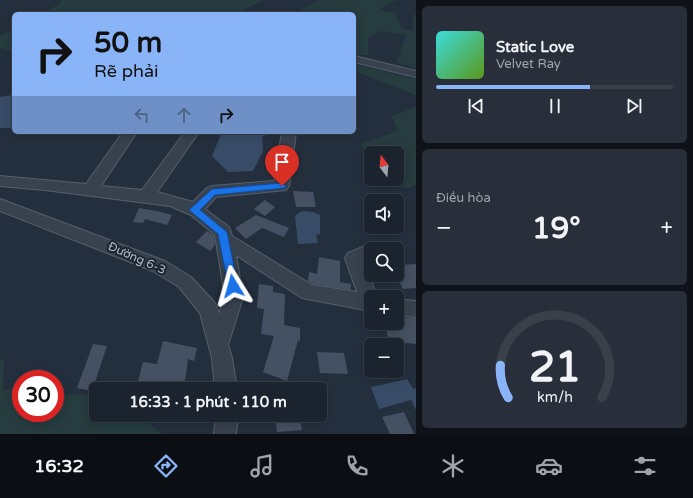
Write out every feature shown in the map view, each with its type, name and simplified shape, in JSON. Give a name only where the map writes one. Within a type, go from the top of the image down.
[{"type":"street","points":[[356,59],[416,74]]},
{"type":"street","points":[[90,190],[129,134]]},
{"type":"street","points":[[147,195],[191,134]]},
{"type":"street","points":[[194,210],[212,192],[282,186],[289,134]]},
{"type":"street","points":[[0,181],[31,182],[123,195],[147,195],[186,205],[194,210],[223,232],[225,240],[234,297],[219,343]]},
{"type":"street","name":"Đường 6-3","points":[[0,205],[159,266],[185,282],[208,309],[219,343],[225,382]]},
{"type":"street","points":[[225,240],[295,286],[308,292],[364,302]]},
{"type":"street","points":[[364,256],[354,258],[366,290]]},
{"type":"street","points":[[404,308],[416,310]]},
{"type":"street","points":[[226,434],[227,422]]},
{"type":"green space","points":[[62,0],[263,0],[239,12],[44,12],[60,4]]},
{"type":"green space","points":[[320,0],[396,0],[378,10],[395,13],[402,29],[414,31],[413,15],[416,15],[416,69],[397,62],[406,35],[381,31],[368,38],[368,55],[356,55],[356,12],[303,12],[302,9]]},
{"type":"green space","points":[[12,29],[12,51],[0,48],[0,36]]},
{"type":"green space","points":[[357,65],[416,79],[416,95],[356,72]]},
{"type":"green space","points":[[416,107],[416,185],[409,188],[381,186],[404,186],[404,146],[364,146],[364,150],[361,144],[398,131],[392,116]]},
{"type":"green space","points":[[0,360],[4,360],[3,389],[12,390],[12,422],[64,422],[64,394],[89,395],[89,422],[148,422],[162,434],[0,434]]},
{"type":"water","points":[[12,95],[12,128],[0,128],[0,97]]},
{"type":"water","points":[[221,134],[268,134],[262,137],[263,151],[253,171],[228,172],[212,156]]},
{"type":"water","points":[[302,211],[313,212],[320,215],[320,234],[316,235],[318,243],[298,244],[295,216]]},
{"type":"water","points":[[407,379],[413,389],[416,388],[416,410],[411,400],[379,409],[371,387]]},
{"type":"building","points":[[293,191],[313,192],[316,207],[296,207]]},
{"type":"building","points":[[265,200],[275,207],[265,216],[254,209]]},
{"type":"building","points":[[139,208],[172,215],[167,225],[145,219],[143,223],[133,222]]},
{"type":"building","points":[[256,215],[289,228],[284,237],[262,228],[246,239],[235,228]]},
{"type":"building","points":[[207,231],[214,236],[215,245],[210,251],[196,242]]},
{"type":"building","points":[[319,257],[340,261],[340,282],[351,284],[351,290],[313,284],[308,281],[309,272],[317,274]]},
{"type":"building","points":[[416,264],[416,288],[403,289],[400,282],[404,282],[404,265]]},
{"type":"building","points":[[259,284],[273,286],[273,292],[285,294],[284,325],[300,328],[300,341],[298,340],[287,381],[263,372],[274,336],[261,334],[264,309],[257,308]]},
{"type":"building","points":[[404,317],[416,318],[416,344],[404,343],[404,338],[388,338],[387,330],[404,330]]},
{"type":"building","points":[[163,341],[197,348],[194,361],[188,359],[185,382],[138,382],[143,362],[157,364]]},
{"type":"building","points":[[93,344],[107,346],[95,382],[89,382],[89,390],[77,388]]},
{"type":"building","points":[[317,352],[344,353],[348,374],[320,373]]},
{"type":"building","points":[[404,412],[414,434],[390,434],[382,417]]},
{"type":"building","points":[[276,422],[300,422],[302,430],[277,432]]},
{"type":"route","points":[[233,286],[223,232],[194,210],[212,192],[282,186]]}]
